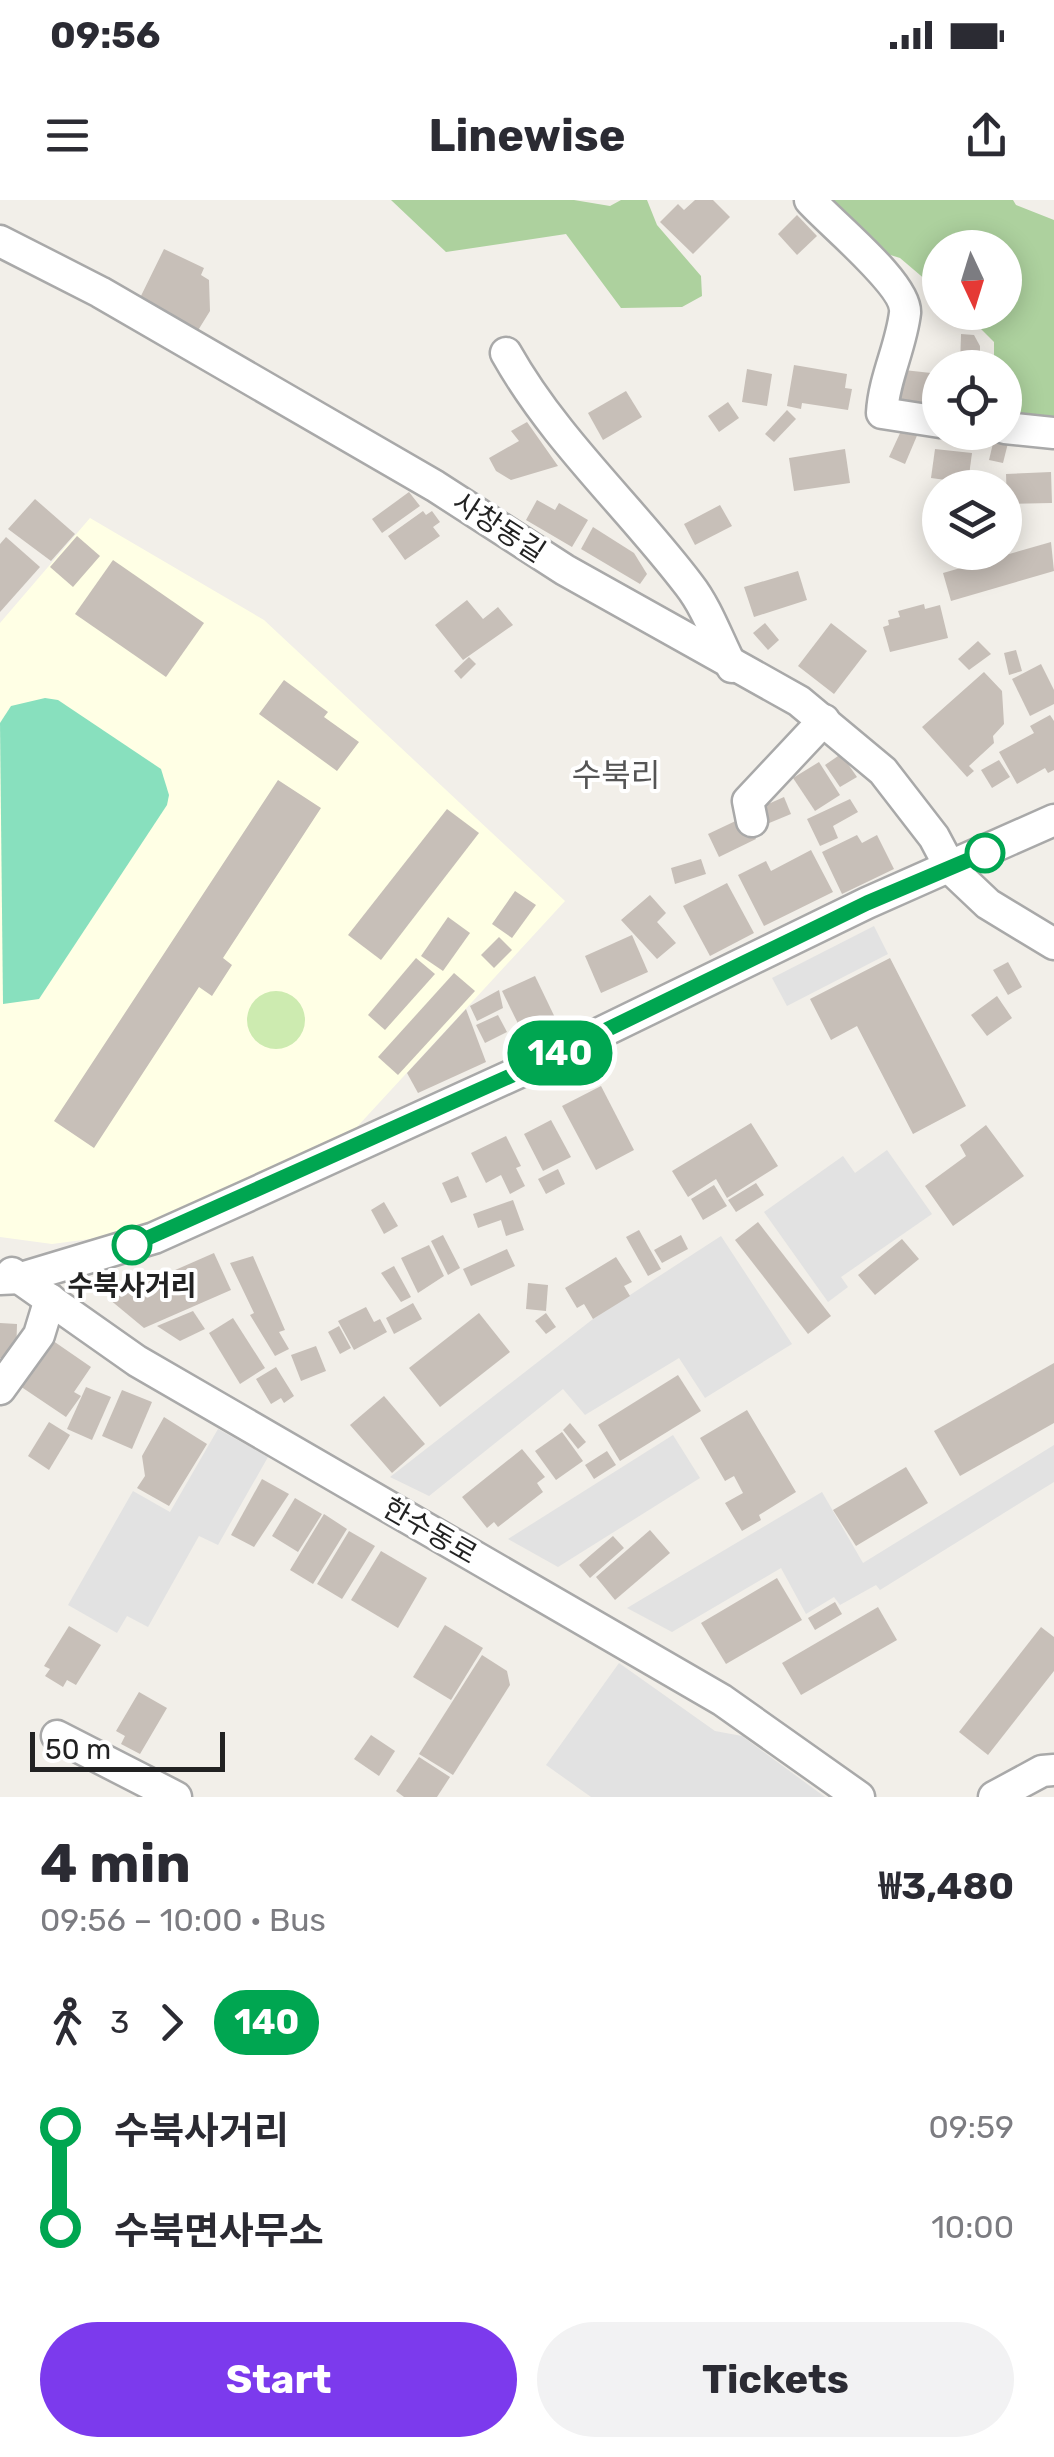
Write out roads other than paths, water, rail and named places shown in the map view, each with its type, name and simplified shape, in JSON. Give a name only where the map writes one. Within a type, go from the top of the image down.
[{"type":"street","points":[[810,200],[896,286],[906,308],[882,413],[922,419]]},
{"type":"street","name":"사창동길","points":[[0,241],[100,292],[435,486],[565,570],[732,667],[799,701],[883,772],[934,836],[951,869],[988,904],[1054,944]]},
{"type":"street","points":[[506,353],[525,387],[596,478],[691,588],[732,667]]},
{"type":"street","points":[[1022,430],[1054,433]]},
{"type":"street","points":[[752,822],[748,801],[824,720]]},
{"type":"street","points":[[7,1275],[154,1238],[526,1069],[867,903],[951,869],[1054,820]]},
{"type":"street","name":"한수동로","points":[[7,1275],[50,1299],[136,1361],[722,1700],[859,1797]]},
{"type":"street","points":[[0,1389],[39,1335],[50,1299]]},
{"type":"street","points":[[58,1736],[176,1797]]},
{"type":"street","points":[[994,1797],[1042,1772],[1054,1770]]},
{"type":"place","name":"수북사거리","points":[[132,1245]]},
{"type":"district","name":"수북리","points":[[616,775]]}]
